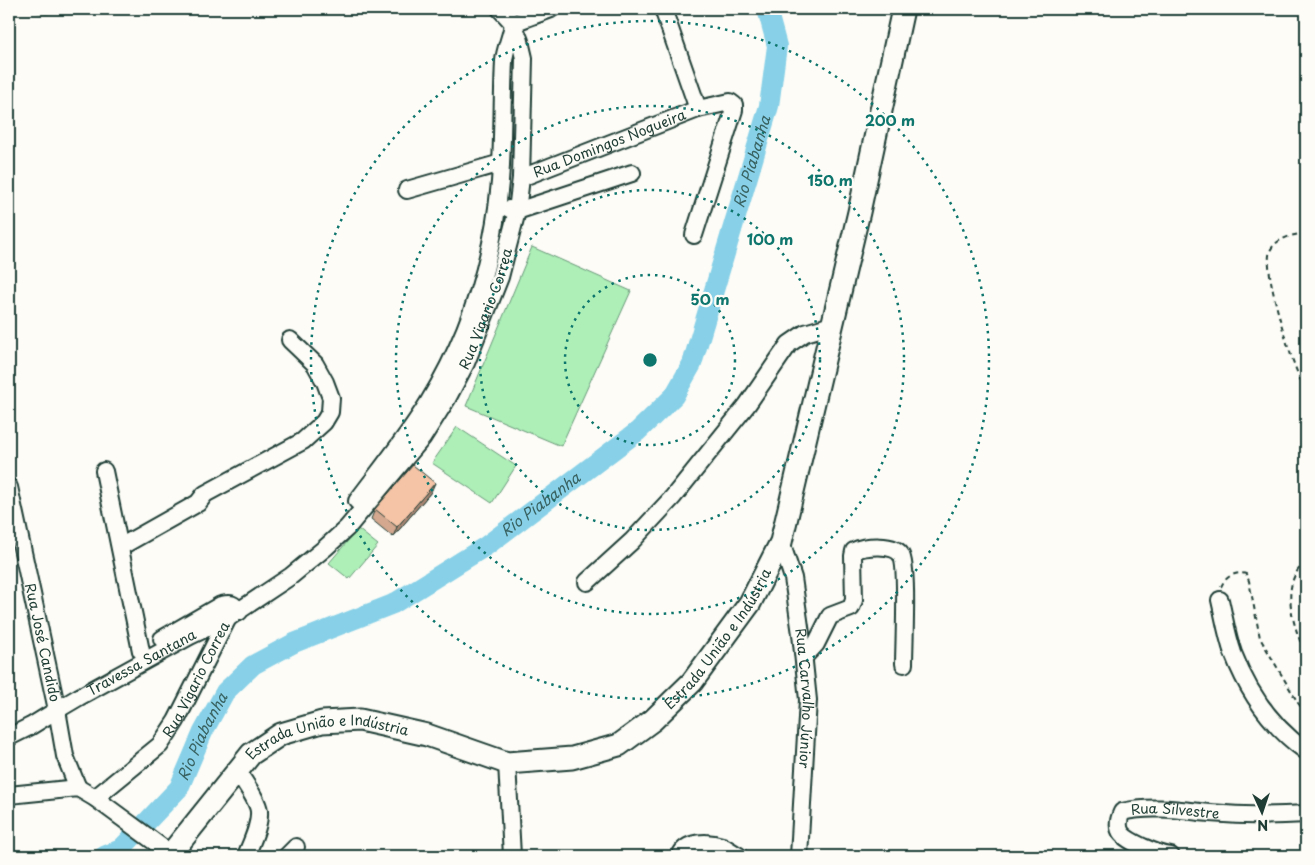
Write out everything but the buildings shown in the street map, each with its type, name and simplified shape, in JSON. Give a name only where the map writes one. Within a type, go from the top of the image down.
[{"type":"main road","name":"Estrada União e Indústria","points":[[170,855],[251,754],[281,734],[322,722],[360,720],[427,735],[507,763],[572,758],[619,745],[653,720],[692,682],[750,603],[781,542],[859,212],[903,9]]},
{"type":"street","name":"Rua Vigario Correa","points":[[432,409],[466,363],[500,277],[517,211],[521,178],[524,58],[512,16],[500,9]]},
{"type":"street","points":[[512,16],[551,9]]},
{"type":"street","points":[[663,9],[698,109]]},
{"type":"street","name":"Rua Vigario Correa","points":[[95,798],[160,745],[176,722],[209,656],[234,615],[291,576],[325,548],[366,506],[423,437],[432,409],[474,306],[488,260],[497,206],[501,163],[504,59],[512,16]]},
{"type":"street","name":"Rua Domingos Nogueira","points":[[521,178],[698,109],[730,102],[734,105],[734,110],[694,235]]},
{"type":"street","points":[[407,190],[501,163]]},
{"type":"street","points":[[497,206],[517,211],[632,173]]},
{"type":"street","points":[[587,582],[632,541],[673,497],[747,405],[788,344],[805,333],[832,325]]},
{"type":"street","points":[[120,546],[198,503],[205,494],[303,441],[324,422],[330,412],[331,398],[325,382],[315,364],[290,340]]},
{"type":"street","points":[[104,471],[141,651]]},
{"type":"street","name":"Rua José Candido","points":[[9,487],[65,756],[78,788]]},
{"type":"street","name":"Rua Carvalho Júnior","points":[[781,542],[793,578],[808,700],[800,856]]},
{"type":"street","points":[[804,657],[816,644],[830,616],[851,608],[854,600],[854,550],[862,547],[889,547],[898,551],[902,556],[904,664]]},
{"type":"street","points":[[1220,600],[1232,651],[1254,696],[1272,721],[1293,742],[1306,751]]},
{"type":"street","points":[[9,736],[31,726],[56,707],[141,651],[221,605],[230,603],[235,605],[234,615]]},
{"type":"street","name":"Travessa Santana","points":[[56,707],[79,697],[190,636],[234,615]]},
{"type":"street","points":[[190,636],[200,637],[205,640],[210,649],[209,656]]},
{"type":"street","points":[[507,763],[512,856]]},
{"type":"street","points":[[238,770],[259,812],[257,827],[246,856]]},
{"type":"street","points":[[9,795],[78,788],[109,808],[170,855]]},
{"type":"street","name":"Rua Silvestre","points":[[1170,856],[1163,855],[1127,840],[1119,830],[1118,821],[1122,812],[1154,809],[1244,815],[1306,814]]},
{"type":"street","points":[[680,856],[682,852],[699,842],[720,846],[739,856]]},
{"type":"path","points":[[1306,234],[1299,233],[1277,241],[1271,248],[1268,257],[1270,280],[1290,350],[1306,391]]},
{"type":"path","points":[[1306,562],[1293,578],[1291,612],[1306,656]]},
{"type":"path","points":[[1220,600],[1223,582],[1234,574],[1240,572],[1246,574],[1260,638],[1306,713]]},
{"type":"green space","points":[[26,9],[69,9],[46,14]]},
{"type":"green space","points":[[532,247],[631,291],[561,446],[466,406]]},
{"type":"green space","points":[[457,427],[516,466],[492,503],[432,463]]},
{"type":"green space","points":[[358,529],[378,545],[349,579],[329,563]]},
{"type":"waterway","name":"Rio Piabanha","points":[[104,856],[121,849],[179,788],[203,732],[225,692],[253,665],[294,643],[393,604],[486,546],[637,432],[674,396],[692,364],[769,106],[777,46],[767,9]]}]
